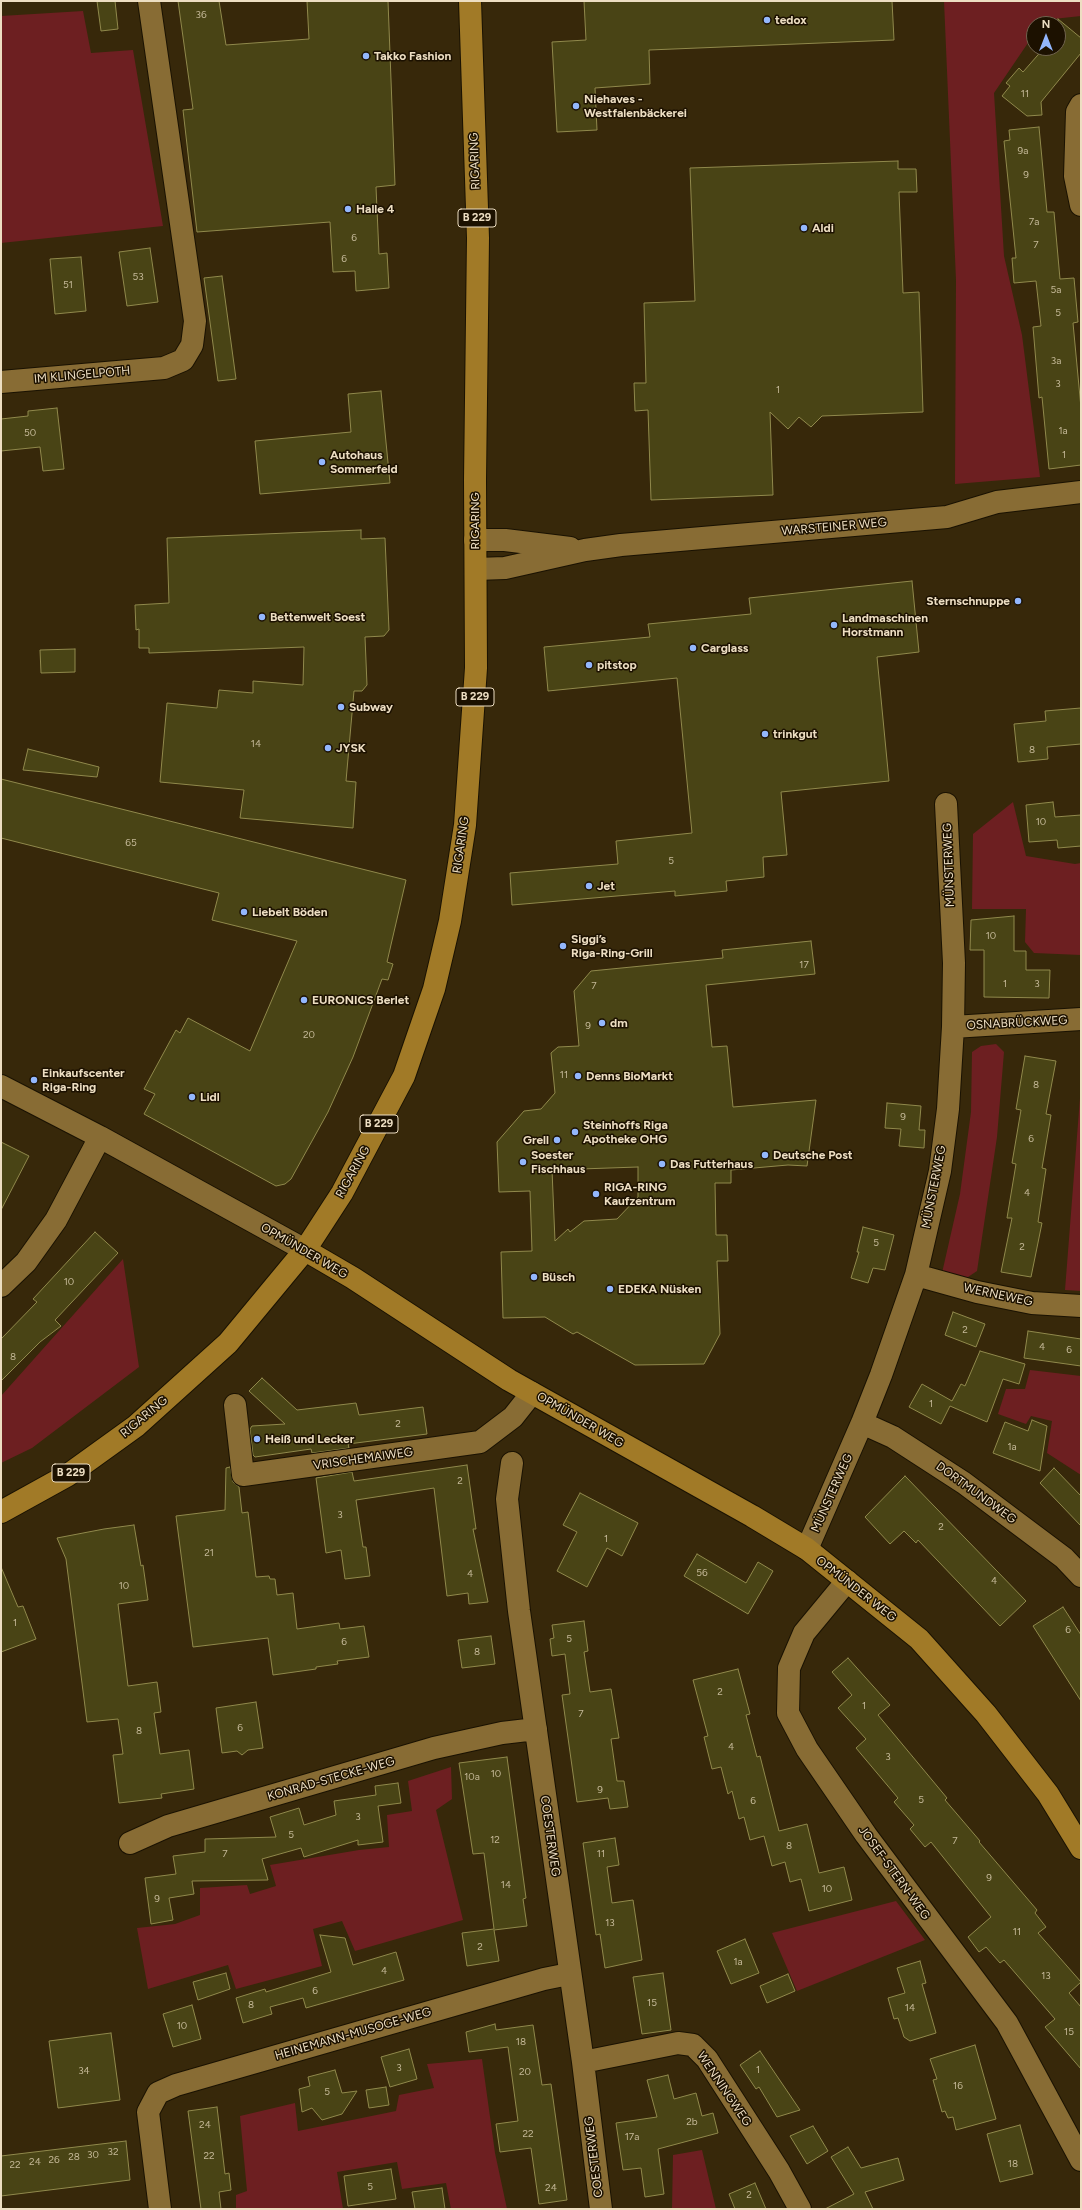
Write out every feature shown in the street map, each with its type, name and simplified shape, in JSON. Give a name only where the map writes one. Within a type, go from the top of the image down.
[{"type":"main road","name":"RIGARING","points":[[1,1512],[68,1475],[136,1426],[228,1343],[305,1250],[342,1193],[404,1076],[434,989],[450,921],[465,825],[476,668],[475,540],[478,238],[470,1]]},
{"type":"main road","name":"OPMÜNDER WEG","points":[[305,1250],[353,1278],[532,1393],[752,1516],[806,1549],[919,1639],[986,1714],[1048,1794],[1081,1848]]},
{"type":"street","name":"IM KLINGELPOTH","points":[[1,382],[164,368],[183,360],[192,345],[195,321],[149,1]]},
{"type":"street","points":[[1081,105],[1077,112],[1075,176],[1081,205]]},
{"type":"street","name":"WARSTEINER WEG","points":[[476,569],[505,568],[585,550],[621,544],[946,517],[997,502],[1081,492]]},
{"type":"street","name":"WARSTEINER WEG","points":[[475,540],[505,540],[585,550]]},
{"type":"street","name":"MÜNSTERWEG","points":[[806,1549],[862,1422],[916,1275],[940,1171],[948,1109],[953,1027],[954,963],[946,804]]},
{"type":"street","name":"OSNABRÜCKWEG","points":[[953,1027],[1081,1019]]},
{"type":"street","name":"OPMÜNDER WEG","points":[[1,1086],[100,1137],[305,1250]]},
{"type":"street","points":[[1,1286],[26,1262],[56,1220],[100,1137]]},
{"type":"street","name":"WERNEWEG","points":[[916,1275],[977,1292],[1032,1303],[1081,1306]]},
{"type":"street","name":"VRISCHEMAIWEG","points":[[235,1406],[243,1475],[480,1442],[513,1417],[532,1393]]},
{"type":"street","name":"DORTMUNDWEG","points":[[862,1422],[893,1437],[964,1483],[1064,1558],[1081,1576]]},
{"type":"street","name":"COESTERWEG","points":[[512,1463],[507,1499],[519,1611],[569,1974],[583,2062],[601,2209]]},
{"type":"street","name":"JOSEF-STERN-WEG","points":[[847,1581],[804,1633],[789,1668],[788,1714],[806,1749],[866,1835],[1007,2023],[1081,2160]]},
{"type":"street","name":"KONRAD-STECKE-WEG","points":[[130,1843],[168,1826],[434,1748],[502,1733],[536,1729]]},
{"type":"street","name":"HEINEMANN-MUSOGE-WEG","points":[[160,2209],[148,2112],[158,2093],[176,2085],[544,1979],[569,1974]]},
{"type":"street","name":"WENNINGWEG","points":[[583,2062],[678,2043],[693,2045],[707,2059],[779,2171],[800,2209]]},
{"type":"shaded area","points":[[944,1],[1081,1],[1081,16],[1066,18],[1066,16],[1026,16],[1026,46],[994,93],[1004,256],[1022,335],[1040,477],[955,484],[956,280]]},
{"type":"shaded area","points":[[83,11],[91,53],[133,50],[163,226],[1,243],[1,16]]},
{"type":"shaded area","points":[[1013,802],[1026,856],[1075,864],[1081,863],[1081,955],[1034,953],[1025,942],[1026,909],[972,909],[973,834]]},
{"type":"shaded area","points":[[996,1044],[1004,1052],[997,1137],[977,1271],[965,1279],[942,1273],[960,1194],[971,1112],[972,1052],[981,1046]]},
{"type":"shaded area","points":[[1081,1085],[1081,1291],[1065,1290]]},
{"type":"shaded area","points":[[123,1259],[139,1367],[32,1448],[1,1463],[1,1396]]},
{"type":"shaded area","points":[[1030,1370],[1081,1376],[1081,1475],[1047,1453],[1052,1421],[1031,1416],[1026,1424],[998,1414],[1006,1389],[1025,1389]]},
{"type":"shaded area","points":[[451,1767],[452,1799],[436,1810],[463,1920],[355,1951],[342,1921],[313,1929],[322,1966],[236,1989],[228,1965],[148,1989],[137,1928],[175,1924],[200,1915],[200,1888],[247,1885],[250,1894],[276,1886],[270,1865],[359,1850],[389,1847],[387,1815],[412,1811],[408,1781]]},
{"type":"shaded area","points":[[896,1901],[925,1940],[797,1991],[772,1933]]},
{"type":"shaded area","points":[[482,2059],[495,2153],[507,2209],[451,2209],[446,2183],[402,2189],[397,2162],[337,2172],[343,2209],[236,2209],[236,2195],[247,2191],[240,2116],[295,2103],[298,2131],[396,2111],[399,2095],[434,2088],[427,2064]]},
{"type":"shaded area","points":[[702,2150],[716,2209],[672,2209],[673,2155]]},
{"type":"building","points":[[97,1],[115,1],[118,29],[101,31]]},
{"type":"building","points":[[178,1],[219,1],[226,45],[309,39],[307,1],[388,1],[395,185],[376,187],[379,254],[387,253],[389,288],[356,291],[355,271],[333,272],[330,222],[197,232],[183,110],[193,109]]},
{"type":"building","points":[[584,1],[892,1],[894,40],[649,50],[650,84],[595,88],[597,130],[557,132],[552,42],[586,40]]},
{"type":"building","points":[[1066,26],[1081,38],[1081,53],[1041,102],[1042,115],[1027,116],[1002,96],[1010,86],[1006,83],[1019,68],[1023,72],[1037,56],[1066,56]]},
{"type":"building","points":[[1039,127],[1047,212],[1054,212],[1060,279],[1074,278],[1078,322],[1073,323],[1081,408],[1081,465],[1049,469],[1042,397],[1039,398],[1033,327],[1041,326],[1036,281],[1014,283],[1012,258],[1016,258],[1004,141],[1010,140],[1009,130]]},
{"type":"building","points":[[898,161],[898,169],[916,169],[917,192],[899,192],[903,293],[919,292],[923,412],[822,416],[811,427],[799,417],[788,429],[770,412],[773,495],[651,500],[648,410],[635,411],[634,383],[646,383],[644,303],[695,301],[690,168]]},
{"type":"building","points":[[150,248],[158,302],[127,306],[119,252]]},
{"type":"building","points":[[81,257],[86,311],[55,314],[50,259]]},
{"type":"building","points":[[222,276],[236,379],[218,381],[204,278]]},
{"type":"building","name":"Autohaus Sommerfeld","points":[[381,391],[390,483],[260,494],[255,441],[351,432],[348,394]]},
{"type":"building","points":[[57,408],[64,469],[43,471],[40,447],[1,451],[1,419],[28,416],[28,411]]},
{"type":"building","points":[[361,530],[361,539],[385,538],[389,630],[384,636],[365,637],[367,685],[362,691],[354,691],[346,781],[356,782],[353,828],[240,818],[244,790],[160,782],[167,703],[217,708],[219,690],[253,693],[253,681],[303,685],[304,647],[149,653],[149,648],[139,648],[139,629],[136,630],[135,605],[169,603],[167,538]]},
{"type":"building","points":[[912,581],[919,652],[877,657],[889,781],[781,792],[787,855],[763,857],[764,877],[726,881],[727,891],[675,896],[675,891],[512,905],[510,873],[618,864],[616,841],[692,833],[677,678],[548,691],[544,647],[650,637],[648,624],[751,614],[749,598]]},
{"type":"building","points":[[75,649],[75,672],[41,673],[40,650]]},
{"type":"building","points":[[1081,708],[1081,744],[1047,747],[1048,759],[1018,762],[1014,724],[1046,721],[1045,711]]},
{"type":"building","points":[[28,749],[99,767],[97,777],[23,770]]},
{"type":"building","points":[[1,779],[406,880],[387,962],[393,964],[388,980],[382,979],[353,1057],[328,1112],[291,1179],[285,1184],[276,1186],[144,1114],[155,1094],[144,1089],[176,1030],[180,1033],[188,1018],[250,1051],[297,941],[212,920],[219,893],[1,838]]},
{"type":"building","points":[[1053,802],[1055,817],[1081,815],[1081,846],[1058,848],[1057,840],[1029,842],[1026,805]]},
{"type":"building","points":[[1014,916],[1014,951],[1026,951],[1026,970],[1050,970],[1049,998],[984,997],[984,950],[970,950],[971,920]]},
{"type":"building","points":[[811,941],[815,974],[706,985],[712,1047],[727,1046],[733,1107],[816,1100],[807,1166],[788,1165],[731,1170],[731,1183],[715,1183],[716,1235],[727,1235],[728,1261],[717,1261],[720,1334],[704,1364],[635,1365],[577,1332],[573,1334],[545,1317],[503,1318],[501,1252],[532,1251],[530,1191],[499,1192],[497,1142],[524,1111],[541,1109],[555,1093],[551,1053],[558,1047],[579,1046],[574,991],[591,971],[723,958],[722,950]],"holes":[[[638,1167],[638,1197],[617,1219],[584,1221],[570,1232],[568,1229],[555,1241],[552,1170]]]},
{"type":"building","points":[[1025,1056],[1056,1061],[1046,1114],[1051,1115],[1042,1168],[1046,1169],[1038,1222],[1042,1223],[1031,1277],[1001,1272],[1012,1218],[1007,1218],[1016,1164],[1012,1163],[1021,1110],[1016,1109]]},
{"type":"building","points":[[887,1103],[921,1106],[919,1130],[925,1130],[924,1148],[899,1146],[901,1129],[885,1128]]},
{"type":"building","points":[[1,1142],[29,1156],[1,1210]]},
{"type":"building","points":[[863,1227],[894,1235],[885,1270],[873,1268],[868,1283],[851,1278],[859,1252],[857,1252]]},
{"type":"building","points":[[95,1232],[118,1253],[55,1320],[61,1326],[40,1342],[1,1381],[1,1339],[37,1302],[33,1299]]},
{"type":"building","points":[[953,1312],[985,1324],[976,1347],[945,1335]]},
{"type":"building","points":[[1028,1331],[1081,1339],[1081,1366],[1024,1358]]},
{"type":"building","points":[[980,1351],[1025,1364],[1019,1384],[1003,1379],[987,1422],[950,1406],[941,1424],[909,1407],[922,1384],[952,1401],[961,1384],[965,1386]]},
{"type":"building","points":[[262,1378],[297,1410],[356,1403],[359,1415],[423,1407],[427,1434],[348,1444],[349,1448],[312,1453],[311,1449],[255,1457],[253,1455],[250,1429],[252,1426],[285,1424],[249,1391]]},
{"type":"building","points":[[1032,1420],[1047,1426],[1040,1471],[993,1453],[1005,1422],[1028,1431]]},
{"type":"building","points":[[467,1465],[476,1529],[473,1529],[488,1602],[469,1604],[468,1593],[447,1596],[434,1488],[356,1500],[363,1547],[366,1547],[370,1576],[345,1579],[341,1550],[326,1553],[316,1478],[352,1472],[354,1481]]},
{"type":"building","points":[[230,1467],[233,1482],[239,1487],[242,1513],[248,1512],[256,1577],[269,1576],[270,1579],[275,1579],[277,1595],[293,1593],[297,1629],[339,1623],[340,1629],[364,1626],[369,1657],[337,1661],[338,1664],[316,1667],[316,1669],[273,1675],[268,1638],[193,1647],[176,1516],[225,1510],[226,1468]]},
{"type":"building","points":[[1054,1468],[1081,1496],[1081,1526],[1040,1483]]},
{"type":"building","points":[[905,1476],[1026,1601],[1000,1626],[918,1540],[916,1543],[904,1531],[890,1544],[865,1517]]},
{"type":"building","points":[[580,1493],[638,1523],[622,1556],[607,1548],[587,1587],[557,1571],[577,1532],[563,1525]]},
{"type":"building","points":[[134,1525],[141,1566],[143,1565],[148,1600],[118,1604],[128,1686],[157,1682],[161,1712],[154,1713],[160,1754],[189,1750],[194,1789],[161,1794],[162,1798],[119,1803],[113,1755],[123,1754],[118,1719],[87,1722],[66,1559],[57,1538]]},
{"type":"building","points":[[697,1554],[746,1583],[758,1562],[773,1571],[748,1614],[684,1576]]},
{"type":"building","points":[[1,1567],[18,1607],[23,1606],[36,1639],[1,1652]]},
{"type":"building","points":[[1063,1607],[1081,1635],[1081,1701],[1033,1626]]},
{"type":"building","points":[[584,1621],[588,1651],[584,1652],[590,1692],[611,1689],[619,1738],[611,1739],[617,1781],[624,1781],[628,1807],[610,1809],[608,1798],[577,1802],[562,1695],[570,1694],[565,1654],[552,1656],[550,1639],[554,1638],[552,1625]]},
{"type":"building","points":[[491,1636],[495,1664],[462,1668],[458,1640]]},
{"type":"building","points":[[848,1658],[890,1705],[878,1715],[947,1798],[945,1800],[980,1841],[979,1842],[1037,1910],[1035,1913],[1046,1927],[1038,1933],[1081,1982],[1069,1993],[1081,2007],[1081,2069],[1045,2027],[1055,2019],[1004,1960],[1000,1963],[986,1947],[979,1952],[968,1937],[991,1917],[931,1842],[925,1847],[910,1829],[914,1825],[894,1802],[898,1798],[856,1748],[866,1739],[838,1708],[852,1695],[832,1672]]},
{"type":"building","points":[[738,1669],[750,1714],[746,1715],[757,1757],[760,1756],[779,1831],[807,1824],[819,1873],[844,1867],[852,1900],[809,1911],[801,1879],[790,1882],[785,1862],[772,1866],[764,1836],[750,1840],[744,1817],[739,1819],[732,1791],[728,1794],[721,1767],[712,1769],[704,1737],[708,1736],[693,1680]]},
{"type":"building","points":[[256,1702],[263,1748],[248,1750],[242,1755],[237,1751],[222,1753],[216,1708]]},
{"type":"building","points":[[507,1757],[526,1898],[523,1899],[527,1926],[494,1930],[499,1961],[467,1966],[462,1933],[494,1929],[484,1853],[473,1854],[459,1763]]},
{"type":"building","points":[[398,1783],[401,1803],[378,1806],[383,1842],[358,1845],[358,1840],[304,1857],[301,1848],[262,1859],[268,1880],[192,1881],[194,1894],[169,1898],[173,1920],[151,1924],[145,1878],[176,1874],[173,1856],[205,1852],[205,1839],[276,1837],[270,1817],[299,1808],[304,1825],[336,1815],[334,1801],[376,1795],[375,1786]]},
{"type":"building","points":[[615,1838],[619,1865],[607,1867],[612,1903],[633,1900],[642,1960],[605,1968],[600,1934],[596,1935],[583,1843]]},
{"type":"building","points":[[320,1935],[345,1938],[353,1965],[396,1952],[404,1980],[306,2008],[303,1998],[270,2007],[272,2014],[243,2023],[236,1998],[265,1989],[266,1992],[331,1972]]},
{"type":"building","points":[[745,1939],[759,1973],[731,1984],[717,1951]]},
{"type":"building","points":[[920,1961],[926,1983],[922,1984],[936,2033],[910,2041],[904,2037],[898,2018],[894,2019],[888,1998],[905,1993],[897,1968]]},
{"type":"building","points":[[226,1973],[230,1989],[198,2000],[193,1982]]},
{"type":"building","points":[[663,1973],[671,2030],[642,2034],[633,1977]]},
{"type":"building","points":[[788,1974],[795,1991],[767,2003],[760,1986]]},
{"type":"building","points":[[192,2005],[201,2039],[173,2047],[163,2014]]},
{"type":"building","points":[[495,2024],[496,2030],[533,2025],[542,2085],[551,2084],[567,2200],[539,2204],[531,2148],[500,2152],[496,2124],[518,2121],[508,2047],[469,2052],[466,2032]]},
{"type":"building","points":[[111,2033],[120,2100],[58,2108],[49,2041]]},
{"type":"building","points":[[975,2045],[996,2119],[956,2130],[953,2117],[948,2118],[945,2111],[942,2112],[933,2080],[937,2079],[930,2059]]},
{"type":"building","points":[[409,2049],[417,2079],[390,2087],[381,2057]]},
{"type":"building","points":[[760,2051],[800,2110],[777,2117],[759,2087],[756,2089],[740,2065]]},
{"type":"building","points":[[335,2070],[342,2093],[357,2091],[342,2114],[322,2120],[312,2108],[302,2112],[299,2089],[310,2086],[308,2077]]},
{"type":"building","points":[[668,2075],[674,2099],[696,2093],[702,2116],[713,2113],[718,2133],[658,2149],[664,2194],[645,2197],[641,2168],[623,2170],[616,2123],[657,2117],[647,2080]]},
{"type":"building","points":[[386,2087],[389,2105],[369,2108],[366,2090]]},
{"type":"building","points":[[217,2107],[225,2174],[229,2173],[231,2190],[219,2192],[221,2209],[201,2209],[188,2111]]},
{"type":"building","points":[[1020,2125],[1033,2174],[1000,2182],[987,2134]]},
{"type":"building","points":[[813,2126],[828,2151],[807,2164],[790,2136]]},
{"type":"building","points":[[126,2141],[130,2180],[1,2196],[1,2156]]},
{"type":"building","points":[[848,2147],[861,2168],[898,2158],[904,2180],[865,2192],[873,2209],[825,2209],[854,2194],[831,2157]]},
{"type":"building","points":[[391,2169],[396,2199],[348,2206],[344,2176]]},
{"type":"building","points":[[755,2183],[766,2209],[735,2209],[729,2194]]},
{"type":"building","points":[[442,2188],[445,2209],[415,2209],[412,2192]]},
{"type":"place","name":"tedox","points":[[767,20]]},
{"type":"place","name":"Takko Fashion","points":[[366,56]]},
{"type":"place","name":"Niehaves - Westfalenbäckerei","points":[[576,106]]},
{"type":"place","name":"Halle 4","points":[[348,209]]},
{"type":"place","name":"Aldi","points":[[804,228]]},
{"type":"place","name":"Autohaus Sommerfeld","points":[[322,462]]},
{"type":"place","name":"Sternschnuppe","points":[[1018,601]]},
{"type":"place","name":"Bettenwelt Soest","points":[[262,617]]},
{"type":"place","name":"Landmaschinen Horstmann","points":[[834,625]]},
{"type":"place","name":"Carglass","points":[[693,648]]},
{"type":"place","name":"pitstop","points":[[589,665]]},
{"type":"place","name":"Subway","points":[[341,707]]},
{"type":"place","name":"trinkgut","points":[[765,734]]},
{"type":"place","name":"JYSK","points":[[328,748]]},
{"type":"place","name":"Jet","points":[[589,886]]},
{"type":"place","name":"Liebelt Böden","points":[[244,912]]},
{"type":"place","name":"Siggi’s Riga-Ring-Grill","points":[[563,946]]},
{"type":"place","name":"EURONICS Berlet","points":[[304,1000]]},
{"type":"place","name":"dm","points":[[602,1023]]},
{"type":"place","name":"Denns BioMarkt","points":[[578,1076]]},
{"type":"place","name":"Einkaufscenter Riga-Ring","points":[[34,1080]]},
{"type":"place","name":"Lidl","points":[[192,1097]]},
{"type":"place","name":"Steinhoffs Riga Apotheke OHG","points":[[575,1132]]},
{"type":"place","name":"Grell","points":[[557,1140]]},
{"type":"place","name":"Deutsche Post","points":[[765,1155]]},
{"type":"place","name":"Soester Fischhaus","points":[[523,1162]]},
{"type":"place","name":"Das Futterhaus","points":[[662,1164]]},
{"type":"place","name":"RIGA-RING Kaufzentrum","points":[[596,1194]]},
{"type":"place","name":"Büsch","points":[[534,1277]]},
{"type":"place","name":"EDEKA Nüsken","points":[[610,1289]]},
{"type":"place","name":"Heiß und Lecker","points":[[257,1439]]}]
